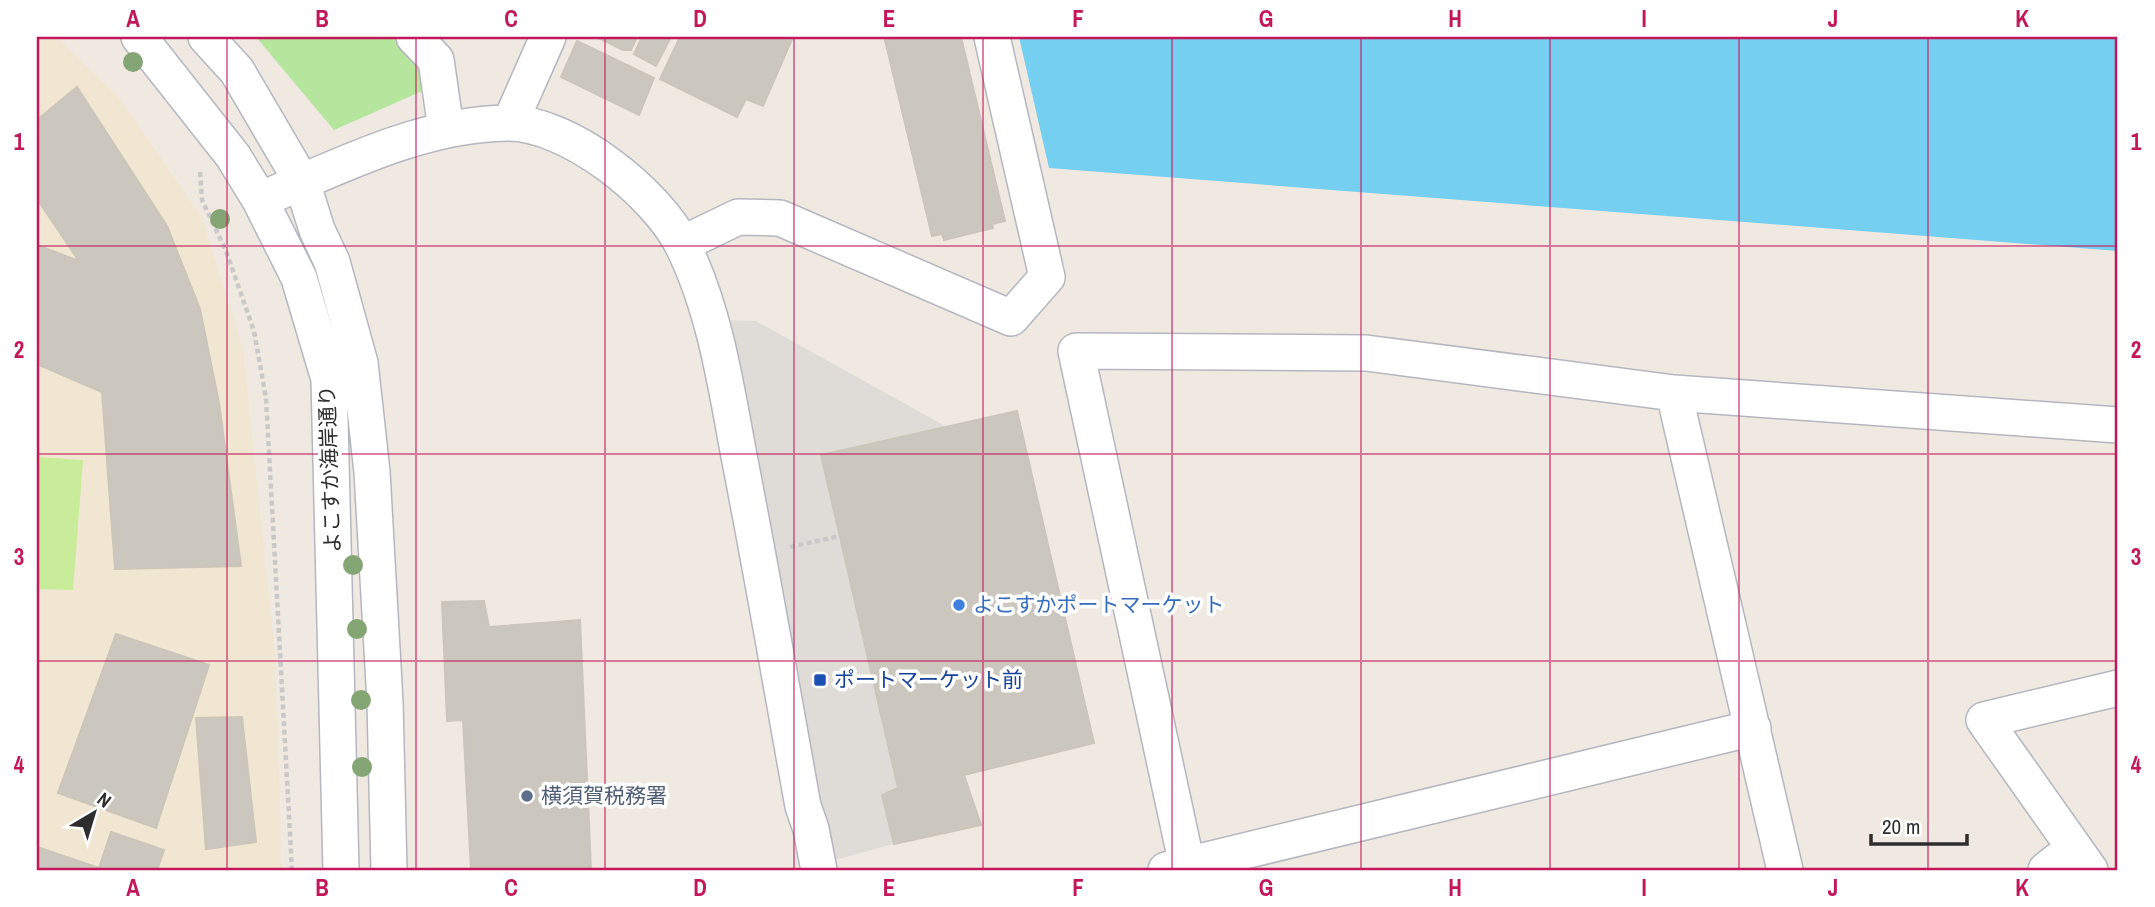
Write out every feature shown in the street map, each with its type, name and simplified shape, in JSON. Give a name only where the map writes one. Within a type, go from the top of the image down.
[{"type":"street","name":"よこすか海岸通り","points":[[139,37],[233,156],[260,200],[299,278],[328,379],[341,870]]},
{"type":"street","name":"よこすか海岸通り","points":[[206,37],[237,71],[302,182],[317,230],[332,262],[360,363],[372,472],[385,702],[389,870]]},
{"type":"street","points":[[414,37],[436,60],[446,129]]},
{"type":"street","points":[[510,123],[548,37]]},
{"type":"street","points":[[682,244],[738,217],[780,218],[1011,318],[1047,277],[992,37]]},
{"type":"street","points":[[260,200],[367,156],[446,129],[510,123],[552,131],[606,162],[651,199],[682,244],[700,284],[721,365],[757,545],[803,806],[811,829],[819,870]]},
{"type":"street","points":[[1753,728],[1180,869],[1076,351],[1366,353],[1674,393],[2118,425]]},
{"type":"street","points":[[1674,393],[1785,870]]},
{"type":"street","points":[[2046,870],[2082,859],[1984,720],[2118,688]]},
{"type":"path","points":[[200,172],[202,200],[226,251],[254,331],[267,398],[292,870]]},
{"type":"path","points":[[786,548],[840,536]]},
{"type":"shaded area","points":[[39,37],[57,37],[121,100],[202,218],[243,350],[275,655],[282,870],[37,870]]},
{"type":"shaded area","points":[[723,320],[756,321],[947,427],[821,456],[898,788],[882,795],[894,844],[831,861]]},
{"type":"green space","points":[[256,37],[404,37],[421,55],[429,88],[334,130]]},
{"type":"green space","points":[[37,457],[83,460],[73,590],[37,589]]},
{"type":"water","points":[[1019,37],[2118,37],[2118,251],[1049,168]]},
{"type":"building","points":[[597,37],[637,37],[631,50],[623,50]]},
{"type":"building","points":[[642,37],[671,37],[656,66],[634,54]]},
{"type":"building","points":[[680,37],[793,37],[763,106],[746,99],[737,117],[660,79]]},
{"type":"building","points":[[897,37],[961,37],[1005,221],[992,224],[993,228],[944,240],[942,234],[932,236],[885,40]]},
{"type":"building","points":[[577,41],[654,78],[639,115],[561,77]]},
{"type":"building","points":[[77,87],[167,226],[200,309],[219,403],[241,566],[115,569],[102,392],[37,364],[37,245],[79,261],[37,199],[37,120]]},
{"type":"building","name":"よこすかポートマーケット","points":[[1017,411],[1094,743],[964,775],[981,825],[894,844],[882,795],[898,788],[821,455]]},
{"type":"building","name":"横須賀税務署","points":[[484,601],[489,627],[580,620],[591,870],[471,870],[463,720],[447,721],[442,602]]},
{"type":"building","points":[[116,634],[209,665],[156,828],[58,793]]},
{"type":"building","points":[[242,717],[256,842],[206,849],[196,718]]},
{"type":"building","points":[[111,832],[164,850],[157,870],[37,870],[37,847],[99,868]]},
{"type":"place","name":"よこすかポートマーケット","points":[[959,605]]},
{"type":"place","name":"ポートマーケット前","points":[[820,680]]},
{"type":"place","name":"横須賀税務署","points":[[527,796]]}]
